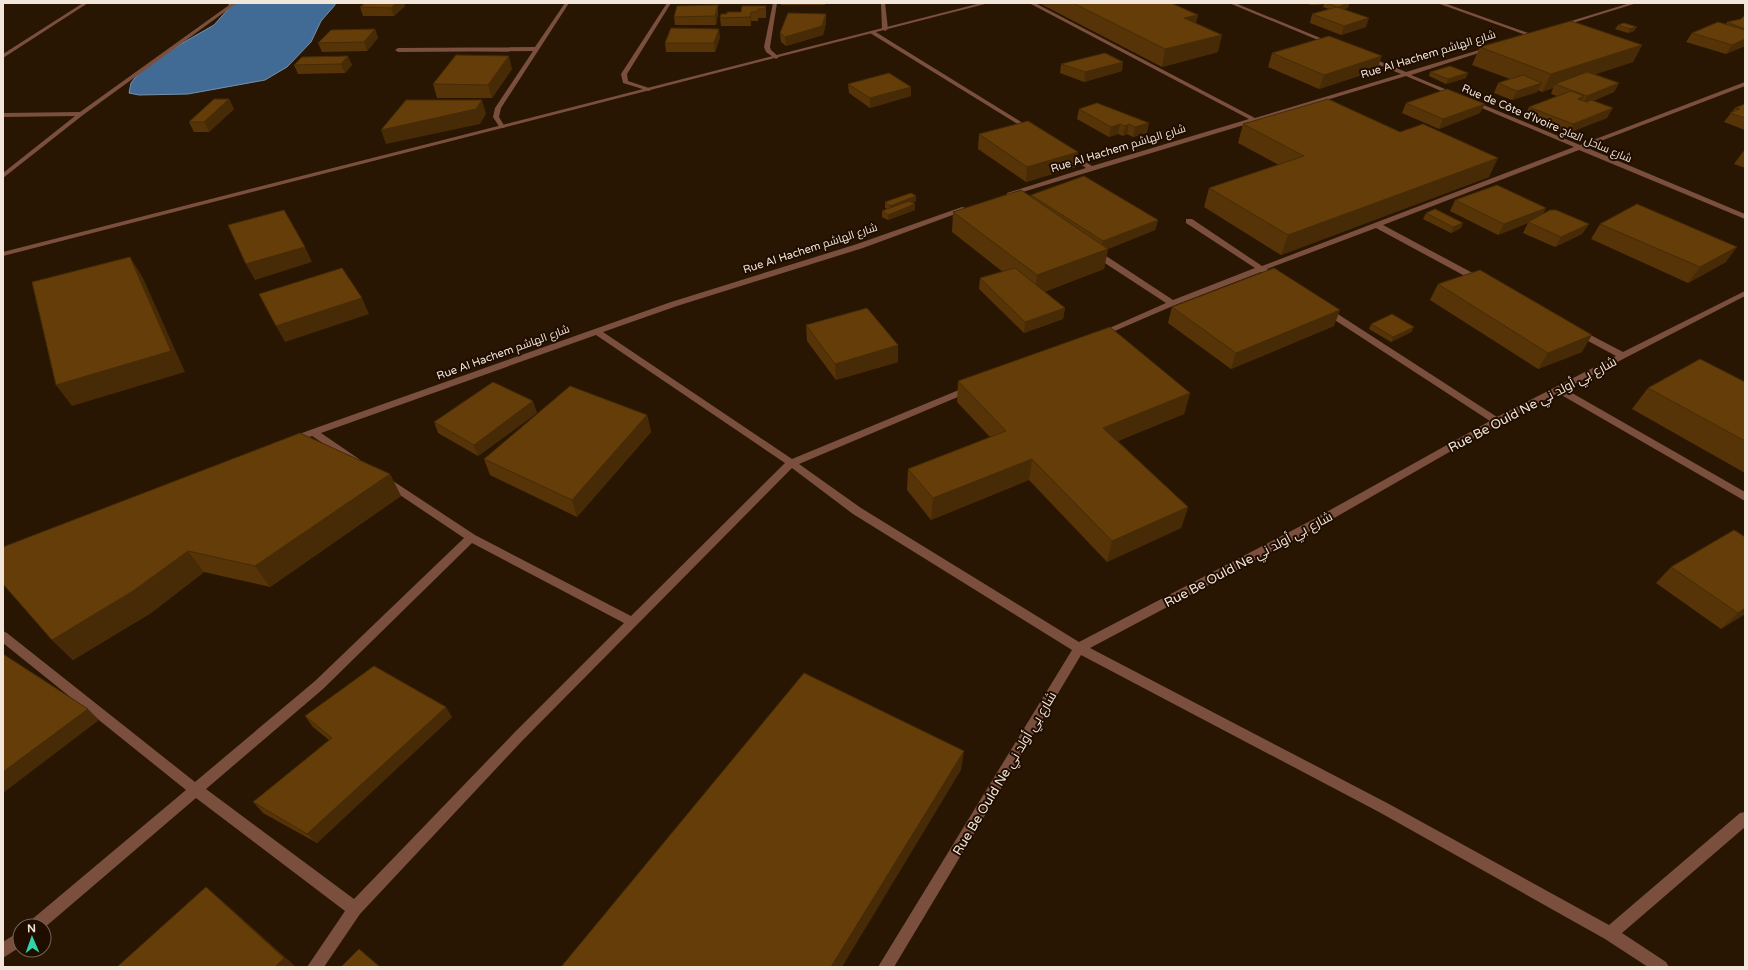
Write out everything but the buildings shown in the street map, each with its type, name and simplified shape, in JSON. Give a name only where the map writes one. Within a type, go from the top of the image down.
[{"type":"street","points":[[3,56],[86,3]]},
{"type":"street","points":[[3,176],[81,114],[235,3]]},
{"type":"street","points":[[502,127],[496,117],[498,108],[567,3]]},
{"type":"street","points":[[649,89],[625,82],[624,74],[669,3]]},
{"type":"street","points":[[775,3],[767,47],[768,52],[776,57]]},
{"type":"street","points":[[883,3],[886,29]]},
{"type":"street","points":[[3,254],[987,3]]},
{"type":"street","points":[[1031,3],[1253,119]]},
{"type":"street","points":[[1231,3],[1341,48]]},
{"type":"street","points":[[1439,3],[1531,35]]},
{"type":"street","points":[[1553,28],[1635,3]]},
{"type":"street","points":[[872,32],[1038,135]]},
{"type":"street","name":"Rue Al Hachem شارع الهاشم","points":[[1516,40],[1539,33]]},
{"type":"street","name":"Rue Al Hachem شارع الهاشم","points":[[1008,197],[1091,168],[1253,119],[1407,75],[1494,47]]},
{"type":"street","points":[[398,50],[537,49]]},
{"type":"street","name":"Rue de Côte d'Ivoire شارع ساحل العاج","points":[[1363,57],[1745,217]]},
{"type":"street","points":[[1092,337],[1172,303],[1745,84]]},
{"type":"street","points":[[3,115],[81,114]]},
{"type":"street","points":[[1058,147],[1091,168]]},
{"type":"street","name":"Rue Al Hachem شارع الهاشم","points":[[284,443],[674,304],[860,246],[971,207]]},
{"type":"street","points":[[1189,221],[1276,278]]},
{"type":"street","points":[[1377,225],[1489,285]]},
{"type":"street","points":[[1085,246],[1172,303]]},
{"type":"street","name":"Rue Be Ould Ne شارع بي أولد ني","points":[[886,967],[1079,648],[1318,522],[1497,421],[1745,293]]},
{"type":"street","points":[[1323,308],[1497,421]]},
{"type":"street","points":[[1574,330],[1623,356]]},
{"type":"street","points":[[596,331],[791,463],[856,511],[1079,648],[1384,808],[1610,934],[1661,967]]},
{"type":"street","points":[[315,967],[355,909],[518,737],[791,463],[976,386]]},
{"type":"street","points":[[1558,389],[1745,497]]},
{"type":"street","points":[[313,432],[366,467]]},
{"type":"street","points":[[379,476],[471,538],[632,622]]},
{"type":"street","points":[[44,918],[196,790],[318,684],[471,538]]},
{"type":"street","points":[[3,636],[196,790],[355,909]]},
{"type":"street","points":[[1610,934],[1745,818]]},
{"type":"street","points":[[3,951],[12,944]]},
{"type":"water","points":[[229,3],[335,3],[335,5],[321,21],[311,42],[287,67],[265,80],[188,94],[139,95],[129,93],[131,83],[141,70],[179,45],[214,25],[230,7]]}]
